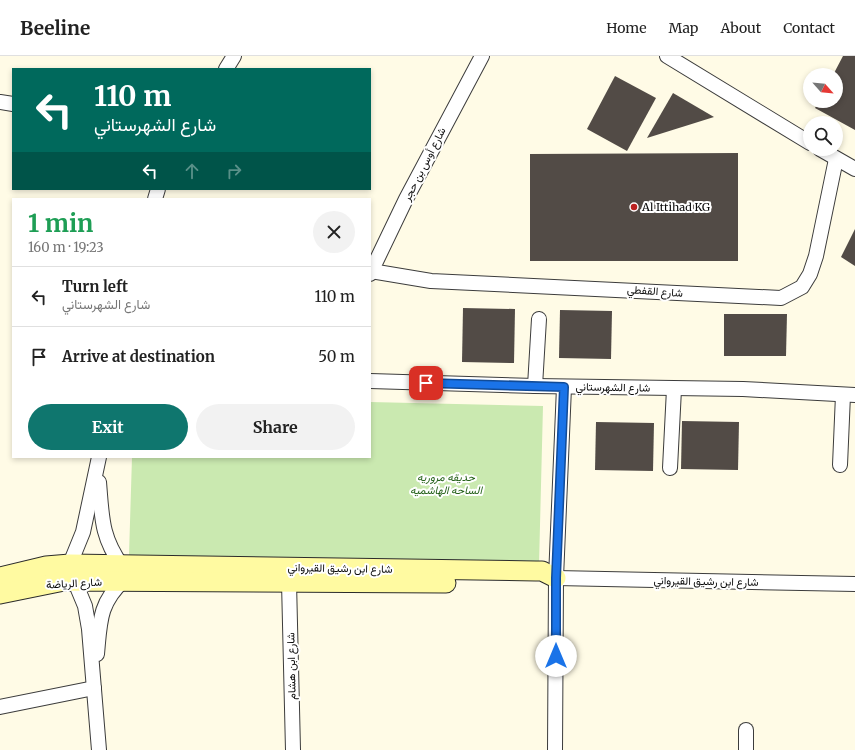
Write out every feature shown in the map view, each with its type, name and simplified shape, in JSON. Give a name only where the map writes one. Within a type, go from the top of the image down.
[{"type":"main road","name":"شارع الرياضة","points":[[0,577],[46,566],[73,573],[123,573]]},
{"type":"main road","name":"شارع ابن رشيق القيرواني","points":[[123,573],[542,571],[556,578]]},
{"type":"main road","name":"شارع الرياضة","points":[[0,594],[54,582],[73,573]]},
{"type":"main road","name":"شارع ابن رشيق القيرواني","points":[[123,573],[289,582],[542,583],[556,578]]},
{"type":"street","points":[[227,68],[234,56]]},
{"type":"street","name":"شارع أوس بن حجر","points":[[371,273],[406,199],[482,56]]},
{"type":"street","points":[[667,56],[803,139]]},
{"type":"street","points":[[0,102],[12,104]]},
{"type":"street","points":[[831,156],[855,169]]},
{"type":"street","name":"شارع القفطي","points":[[371,273],[431,282],[781,298],[802,287],[810,274],[816,256],[836,159]]},
{"type":"street","points":[[535,386],[538,319]]},
{"type":"street","name":"شارع الشهرستاني","points":[[371,381],[564,387],[743,389],[849,395]]},
{"type":"street","points":[[555,750],[556,578],[564,387]]},
{"type":"street","points":[[670,468],[674,389]]},
{"type":"street","points":[[840,465],[849,395]]},
{"type":"street","points":[[94,688],[102,609],[123,573],[105,535],[98,463]]},
{"type":"street","points":[[98,463],[73,573],[85,606],[99,750]]},
{"type":"street","name":"شارع ابن رشيق القيرواني","points":[[556,578],[855,584]]},
{"type":"street","name":"شارع ابن هشام","points":[[289,582],[293,750]]},
{"type":"street","points":[[0,707],[94,688]]},
{"type":"street","points":[[746,730],[746,750]]},
{"type":"green space","name":"حديقه مروريه الساحه الهاشميه","points":[[371,402],[543,406],[539,565],[129,555],[132,458],[371,458]]},
{"type":"building","points":[[843,56],[855,56],[855,130],[843,123],[843,116],[830,116],[815,108],[843,108],[843,68],[837,68]]},
{"type":"building","points":[[615,76],[656,98],[627,151],[587,129]]},
{"type":"building","points":[[673,93],[714,117],[647,138]]},
{"type":"building","name":"Al Ittihad KG","points":[[738,153],[738,261],[530,261],[530,154]]},
{"type":"building","points":[[855,229],[855,266],[841,257]]},
{"type":"building","points":[[463,308],[515,309],[514,363],[462,362]]},
{"type":"building","points":[[560,310],[612,311],[611,359],[559,358]]},
{"type":"building","points":[[724,314],[787,314],[786,356],[724,356]]},
{"type":"building","points":[[682,421],[739,422],[738,470],[681,469]]},
{"type":"building","points":[[596,422],[654,423],[653,471],[595,470]]},
{"type":"place","name":"Al Ittihad KG","points":[[634,207]]},
{"type":"route","points":[[426,383],[564,387],[556,578],[556,656]]}]
